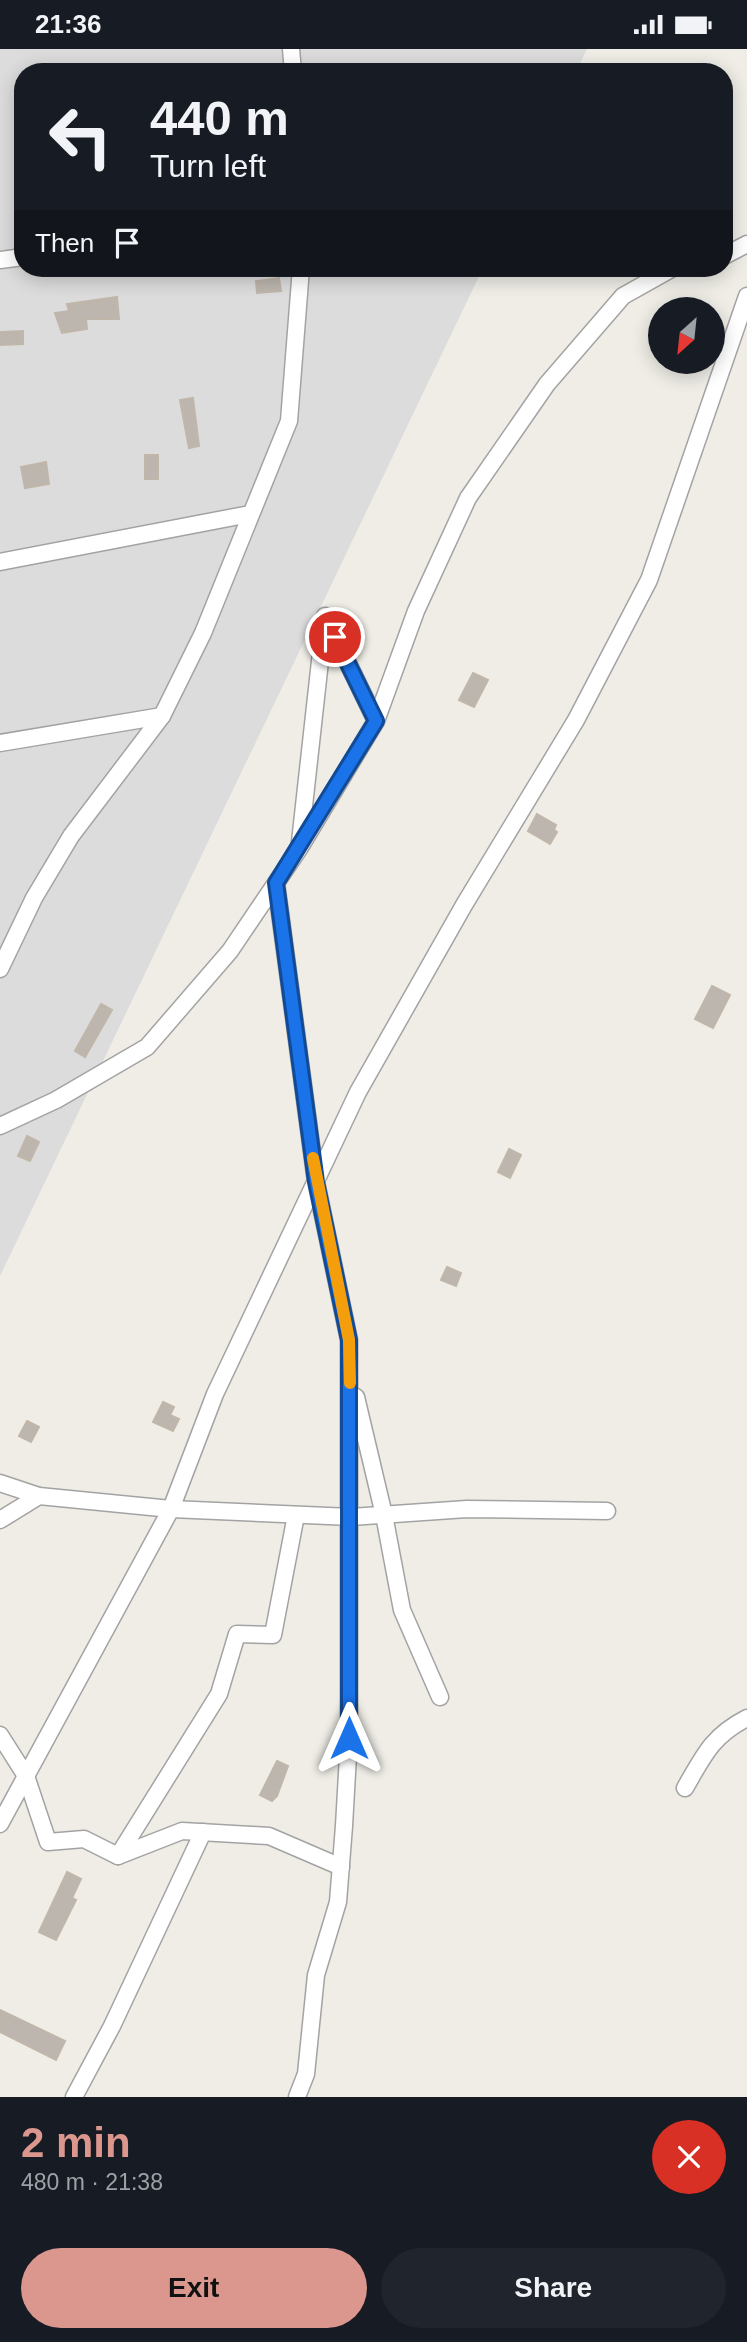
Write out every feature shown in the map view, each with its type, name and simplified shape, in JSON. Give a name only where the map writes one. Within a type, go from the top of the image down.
[{"type":"street","points":[[0,969],[34,898],[71,836],[162,716],[203,633],[292,407],[300,277]]},
{"type":"street","points":[[0,1126],[56,1100],[147,1047],[230,951],[299,849],[376,721],[415,611],[468,498],[547,384],[623,296],[657,277]]},
{"type":"street","points":[[0,1824],[171,1509],[215,1394],[365,1080],[464,905],[576,720],[649,580],[747,296]]},
{"type":"street","points":[[0,562],[250,515]]},
{"type":"street","points":[[299,849],[325,616],[376,721]]},
{"type":"street","points":[[0,743],[162,716]]},
{"type":"street","points":[[276,883],[316,1182],[349,1340],[349,1738],[341,1867],[338,1902],[316,1975],[306,2074],[297,2097]]},
{"type":"street","points":[[349,1372],[384,1515],[402,1610],[440,1697]]},
{"type":"street","points":[[0,1483],[39,1496],[171,1509],[296,1515],[351,1517],[467,1509],[607,1511]]},
{"type":"street","points":[[0,1520],[39,1496]]},
{"type":"street","points":[[118,1856],[219,1694],[237,1634],[274,1635],[296,1515]]},
{"type":"street","points":[[685,1788],[710,1745],[725,1730],[747,1718]]},
{"type":"street","points":[[0,1735],[26,1776],[48,1842],[84,1839],[118,1856],[182,1831],[269,1836],[341,1867]]},
{"type":"street","points":[[74,2097],[112,2027],[203,1832]]},
{"type":"shaded area","points":[[0,49],[587,49],[580,63],[14,63],[14,277],[479,277],[0,1276]]},
{"type":"building","points":[[279,278],[281,291],[257,293],[256,281]]},
{"type":"building","points":[[117,297],[119,319],[86,319],[87,329],[62,333],[55,313],[69,311],[67,304]]},
{"type":"building","points":[[23,331],[23,344],[0,345],[0,332]]},
{"type":"building","points":[[193,398],[199,446],[189,448],[180,400]]},
{"type":"building","points":[[145,455],[158,455],[158,479],[145,479]]},
{"type":"building","points":[[46,462],[49,484],[25,488],[21,467]]},
{"type":"building","points":[[473,673],[488,680],[474,707],[459,700]]},
{"type":"building","points":[[537,814],[556,825],[554,830],[557,832],[550,844],[528,831]]},
{"type":"building","points":[[712,986],[730,995],[713,1028],[695,1019]]},
{"type":"building","points":[[101,1004],[112,1010],[85,1057],[75,1051]]},
{"type":"building","points":[[27,1136],[39,1142],[30,1161],[18,1156]]},
{"type":"building","points":[[509,1149],[521,1155],[510,1178],[498,1172]]},
{"type":"building","points":[[447,1267],[461,1273],[456,1286],[441,1280]]},
{"type":"building","points":[[163,1402],[174,1407],[170,1415],[179,1419],[173,1431],[153,1422]]},
{"type":"building","points":[[27,1421],[39,1427],[31,1442],[19,1436]]},
{"type":"building","points":[[277,1761],[288,1766],[277,1796],[272,1801],[260,1795]]},
{"type":"building","points":[[67,1872],[81,1879],[72,1898],[76,1900],[56,1940],[39,1932]]},
{"type":"building","points":[[0,2010],[65,2041],[56,2060],[0,2032]]},
{"type":"slow traffic","points":[[313,1158],[349,1340],[350,1383]]},
{"type":"route","points":[[335,637],[376,721],[276,883],[316,1182],[349,1340],[349,1738]]}]
